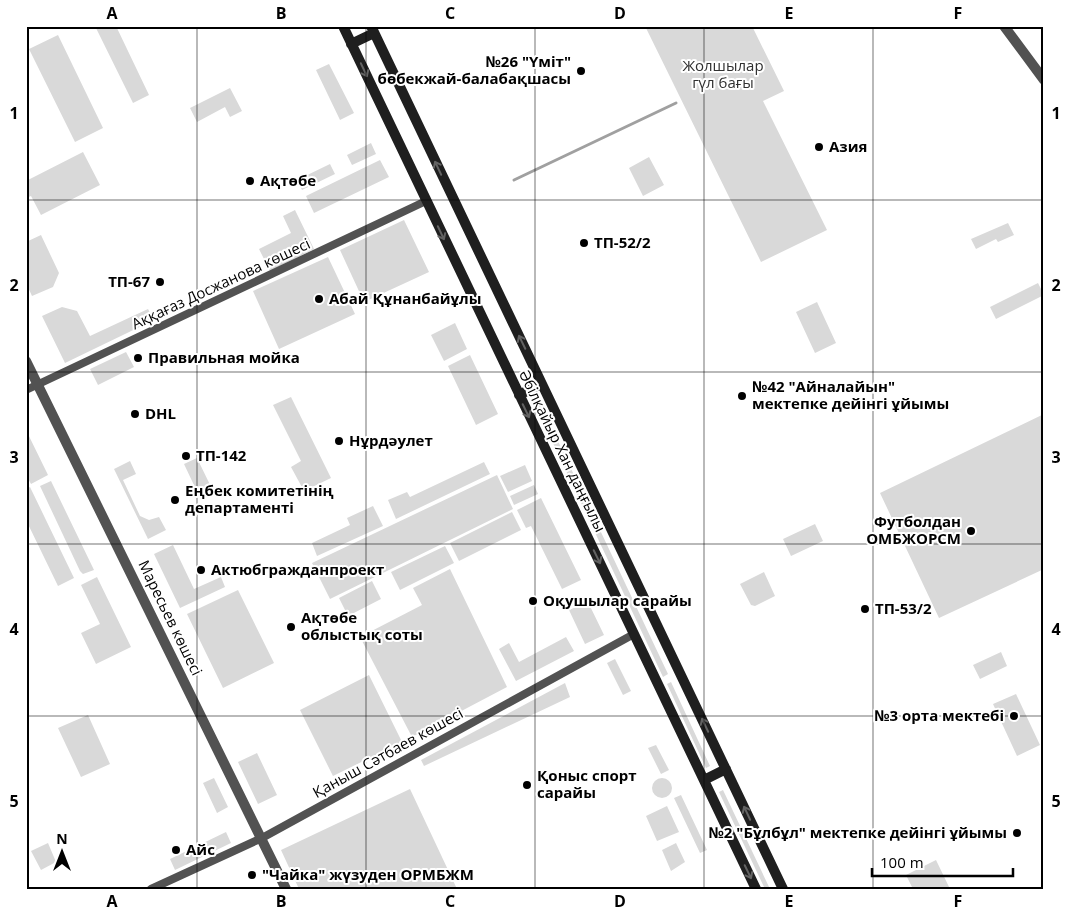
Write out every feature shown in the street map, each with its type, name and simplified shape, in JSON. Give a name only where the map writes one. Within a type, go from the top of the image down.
[{"type":"main road","name":"Әбілқайыр Хан даңғылы","points":[[343,26],[756,889]]},
{"type":"main road","name":"Әбілқайыр Хан даңғылы","points":[[373,29],[782,889]]},
{"type":"main road","points":[[351,44],[373,29]]},
{"type":"main road","points":[[519,395],[541,384]]},
{"type":"main road","points":[[704,780],[726,770]]},
{"type":"street","points":[[1004,26],[1044,80]]},
{"type":"street","name":"Аққағаз Досжанова көшесі","points":[[26,390],[426,201]]},
{"type":"street","name":"Маресьев көшесі","points":[[26,361],[286,889]]},
{"type":"street","name":"Қаныш Сәтбаев көшесі","points":[[151,889],[262,838],[634,634]]},
{"type":"green space","points":[[95,26],[116,26],[149,95],[133,103]]},
{"type":"green space","name":"Жолшылар гүл бағы","points":[[645,26],[752,26],[784,91],[763,101],[827,230],[761,262]]},
{"type":"green space","points":[[58,35],[103,128],[75,142],[29,49]]},
{"type":"green space","points":[[329,64],[354,113],[340,120],[316,70]]},
{"type":"green space","points":[[230,88],[242,111],[230,117],[225,107],[197,122],[190,108]]},
{"type":"green space","points":[[371,143],[376,154],[352,165],[347,155]]},
{"type":"green space","points":[[83,152],[100,185],[41,215],[31,196],[26,198],[26,181]]},
{"type":"green space","points":[[649,157],[664,185],[643,196],[629,168]]},
{"type":"green space","points":[[380,160],[389,177],[314,213],[306,196]]},
{"type":"green space","points":[[330,164],[335,174],[302,190],[297,180]]},
{"type":"green space","points":[[295,210],[314,249],[270,271],[259,249],[291,233],[283,216]]},
{"type":"green space","points":[[404,220],[429,272],[364,302],[340,250]]},
{"type":"green space","points":[[1008,223],[1014,235],[998,242],[996,239],[976,249],[971,239]]},
{"type":"green space","points":[[41,235],[59,273],[53,287],[32,296],[26,283],[26,242]]},
{"type":"green space","points":[[328,257],[355,314],[279,349],[253,291]]},
{"type":"green space","points":[[1038,283],[1044,295],[996,319],[990,307]]},
{"type":"green space","points":[[817,302],[836,343],[815,353],[796,312]]},
{"type":"green space","points":[[62,307],[77,311],[90,336],[148,309],[154,320],[65,363],[42,316]]},
{"type":"green space","points":[[455,323],[467,349],[444,361],[431,335]]},
{"type":"green space","points":[[126,352],[134,367],[98,385],[90,369]]},
{"type":"green space","points":[[470,355],[498,414],[476,425],[448,366]]},
{"type":"green space","points":[[291,397],[331,478],[304,491],[291,467],[301,461],[273,405]]},
{"type":"green space","points":[[540,403],[668,674],[663,677],[535,405]]},
{"type":"green space","name":"Футболдан ОМБЖОРСМ","points":[[1044,414],[1044,569],[939,618],[880,493]]},
{"type":"green space","points":[[26,430],[48,475],[31,484],[26,475]]},
{"type":"green space","points":[[197,458],[214,493],[201,500],[184,464]]},
{"type":"green space","points":[[130,461],[136,474],[123,480],[140,516],[149,520],[159,517],[166,530],[148,539],[114,469]]},
{"type":"green space","points":[[484,462],[490,474],[396,519],[388,500],[407,492],[410,497]]},
{"type":"green space","points":[[525,465],[532,481],[508,492],[500,476]]},
{"type":"green space","points":[[497,475],[513,509],[330,599],[312,563]]},
{"type":"green space","points":[[51,481],[94,570],[83,574],[80,571],[40,486]]},
{"type":"green space","points":[[534,485],[538,494],[514,505],[510,496]]},
{"type":"green space","points":[[30,487],[74,578],[58,586],[26,520],[26,489]]},
{"type":"green space","points":[[541,498],[581,580],[562,589],[531,526],[526,528],[517,510]]},
{"type":"green space","points":[[373,506],[383,526],[317,556],[312,543],[350,525],[347,518]]},
{"type":"green space","points":[[512,512],[521,530],[459,561],[450,543]]},
{"type":"green space","points":[[815,524],[823,541],[791,556],[783,539]]},
{"type":"green space","points":[[173,545],[194,589],[221,577],[225,587],[180,608],[154,554]]},
{"type":"green space","points":[[445,546],[454,563],[400,590],[391,572]]},
{"type":"green space","points":[[450,569],[507,687],[412,737],[360,637],[422,605],[413,588]]},
{"type":"green space","points":[[764,572],[775,596],[755,606],[751,605],[740,584]]},
{"type":"green space","points":[[97,577],[131,647],[96,664],[81,633],[100,624],[81,585]]},
{"type":"green space","points":[[372,581],[381,599],[348,616],[339,598]]},
{"type":"green space","points":[[238,590],[274,663],[223,688],[187,614]]},
{"type":"green space","points":[[588,602],[604,635],[585,644],[569,610]]},
{"type":"green space","points":[[566,637],[574,651],[516,681],[499,649],[509,643],[519,662]]},
{"type":"green space","points":[[1001,652],[1007,666],[980,679],[973,665]]},
{"type":"green space","points":[[615,659],[631,691],[623,695],[607,663]]},
{"type":"green space","points":[[369,675],[402,742],[333,776],[300,710]]},
{"type":"green space","points":[[671,682],[710,766],[706,768],[667,684]]},
{"type":"green space","points":[[565,683],[570,697],[424,766],[421,760]]},
{"type":"green space","points":[[1016,694],[1040,745],[1017,756],[993,704]]},
{"type":"green space","points":[[88,715],[110,764],[81,777],[58,728]]},
{"type":"green space","points":[[656,745],[669,770],[661,774],[648,748]]},
{"type":"green space","points":[[257,753],[277,795],[258,804],[238,762]]},
{"type":"green space","points":[[214,778],[228,807],[217,813],[203,783]]},
{"type":"green space","points":[[662,778],[669,781],[672,788],[669,795],[662,798],[655,795],[652,788],[655,781]]},
{"type":"green space","points":[[410,789],[457,889],[299,889],[281,850]]},
{"type":"green space","points":[[723,790],[770,889],[765,889],[719,792]]},
{"type":"green space","points":[[681,795],[707,850],[700,853],[674,798]]},
{"type":"green space","points":[[667,806],[679,832],[657,841],[646,816]]},
{"type":"green space","points":[[226,832],[231,843],[175,870],[170,859]]},
{"type":"green space","points":[[48,843],[56,862],[41,870],[31,851]]},
{"type":"green space","points":[[676,843],[685,862],[671,871],[662,850]]},
{"type":"green space","points":[[936,860],[950,889],[913,889],[906,875]]},
{"type":"waterway","points":[[514,180],[676,103]]},
{"type":"place","name":"№26 \"Үміт\" бөбекжай-балабақшасы","points":[[581,71]]},
{"type":"place","name":"Азия","points":[[819,147]]},
{"type":"place","name":"Ақтөбе","points":[[250,181]]},
{"type":"place","name":"ТП-52/2","points":[[584,243]]},
{"type":"place","name":"ТП-67","points":[[160,282]]},
{"type":"place","name":"Абай Құнанбайұлы","points":[[319,299]]},
{"type":"place","name":"Правильная мойка","points":[[138,358]]},
{"type":"place","name":"№42 \"Айналайын\" мектепке дейінгі ұйымы","points":[[742,396]]},
{"type":"place","name":"DHL","points":[[135,414]]},
{"type":"place","name":"Нұрдәулет","points":[[339,441]]},
{"type":"place","name":"ТП-142","points":[[186,456]]},
{"type":"place","name":"Еңбек комитетінің департаменті","points":[[175,500]]},
{"type":"place","name":"Футболдан ОМБЖОРСМ","points":[[971,531]]},
{"type":"place","name":"Актюбгражданпроект","points":[[201,570]]},
{"type":"place","name":"Оқушылар сарайы","points":[[533,601]]},
{"type":"place","name":"ТП-53/2","points":[[865,609]]},
{"type":"place","name":"Ақтөбе облыстық соты","points":[[291,627]]},
{"type":"place","name":"№3 орта мектебі","points":[[1014,716]]},
{"type":"place","name":"Қоныс спорт сарайы","points":[[527,785]]},
{"type":"place","name":"№2 \"Бұлбұл\" мектепке дейінгі ұйымы","points":[[1017,833]]},
{"type":"place","name":"Айс","points":[[176,850]]},
{"type":"place","name":"\"Чайка\" жүзуден ОРМБЖМ","points":[[252,875]]}]
